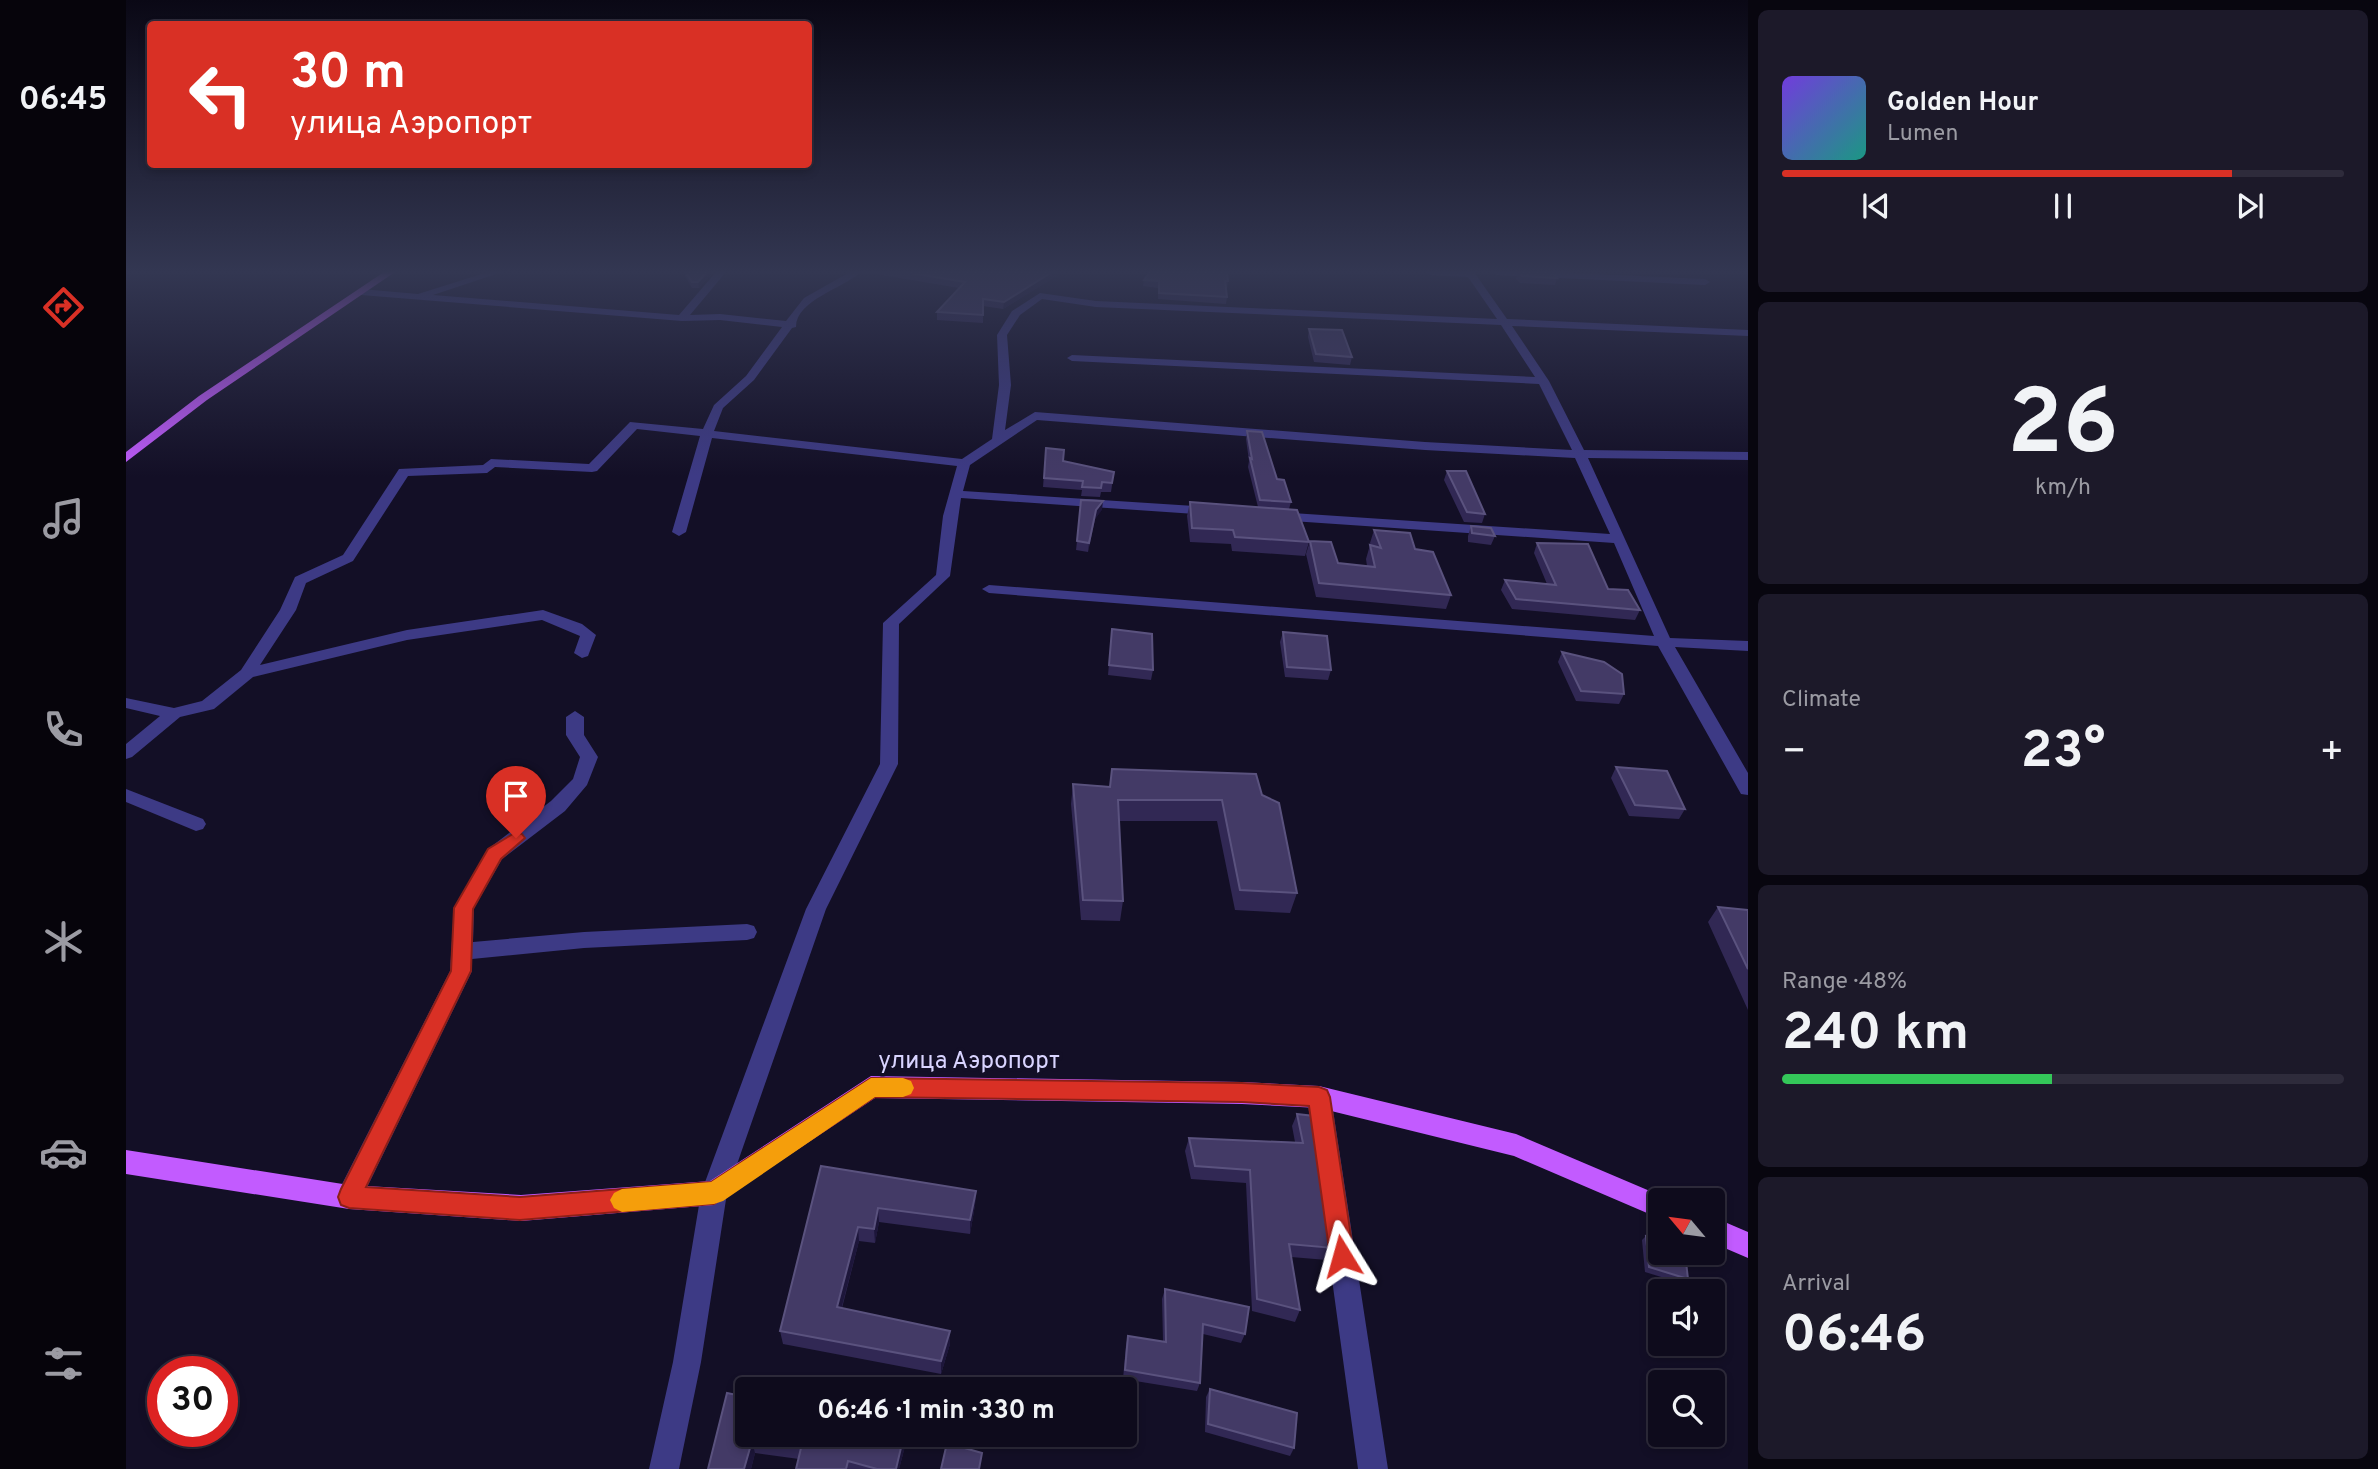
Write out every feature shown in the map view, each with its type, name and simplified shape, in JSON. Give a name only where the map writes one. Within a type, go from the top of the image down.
[{"type":"main road","points":[[126,458],[203,398],[289,341]]},
{"type":"main road","name":"улица Аэропорт","points":[[126,1162],[349,1197],[520,1208],[714,1193],[871,1087],[1242,1093],[1319,1097],[1516,1145],[1648,1201]]},
{"type":"main road","points":[[1726,1236],[1748,1245]]},
{"type":"street","points":[[679,531],[707,434],[718,407],[750,378],[780,341]]},
{"type":"street","points":[[998,441],[1005,385],[1002,341]]},
{"type":"street","points":[[1517,341],[1543,382],[1580,454],[1664,642],[1748,789]]},
{"type":"street","points":[[1072,358],[1543,382]]},
{"type":"street","points":[[126,703],[174,713],[208,705],[247,673],[288,610],[300,579],[348,558],[404,472],[487,469],[491,463],[592,468],[634,425],[964,463],[1035,416],[1399,444],[1580,454],[1748,456]]},
{"type":"street","points":[[664,1469],[687,1362],[714,1193],[816,909],[889,764],[891,623],[943,576],[950,516],[964,463]]},
{"type":"street","points":[[956,494],[1218,512]]},
{"type":"street","points":[[1260,515],[1619,539]]},
{"type":"street","points":[[989,589],[1664,642],[1748,646]]},
{"type":"street","points":[[247,673],[407,635],[543,615],[576,627],[588,635],[582,653]]},
{"type":"street","points":[[126,753],[174,713]]},
{"type":"street","points":[[349,1197],[461,971],[464,908],[495,854],[558,806],[582,781],[589,757],[575,735],[575,717]]},
{"type":"street","points":[[1728,753],[1748,755]]},
{"type":"street","points":[[126,795],[196,824]]},
{"type":"street","points":[[462,951],[584,940],[747,932]]},
{"type":"street","points":[[1319,1097],[1373,1469]]},
{"type":"building","points":[[1312,341],[1346,341],[1352,357],[1316,354]]},
{"type":"building","points":[[1247,431],[1262,432],[1277,479],[1284,480],[1291,502],[1260,500]]},
{"type":"building","points":[[1046,448],[1064,450],[1063,461],[1114,472],[1112,483],[1102,482],[1101,488],[1082,487],[1083,481],[1044,478]]},
{"type":"building","points":[[1447,471],[1466,471],[1485,514],[1467,512]]},
{"type":"building","points":[[1081,500],[1103,501],[1096,510],[1089,543],[1077,541]]},
{"type":"building","points":[[1190,502],[1297,510],[1309,542],[1235,537],[1233,530],[1192,528]]},
{"type":"building","points":[[1471,526],[1491,528],[1495,536],[1472,533]]},
{"type":"building","points":[[1374,530],[1410,533],[1415,549],[1433,552],[1451,595],[1319,583],[1310,541],[1331,542],[1338,563],[1375,567],[1370,545],[1381,548]]},
{"type":"building","points":[[1537,543],[1588,544],[1608,589],[1628,590],[1640,610],[1516,599],[1505,580],[1556,585]]},
{"type":"building","points":[[1112,629],[1152,634],[1153,670],[1109,665]]},
{"type":"building","points":[[1283,632],[1327,636],[1331,670],[1287,667]]},
{"type":"building","points":[[1562,652],[1604,662],[1622,674],[1624,694],[1581,691]]},
{"type":"building","points":[[1616,767],[1667,771],[1685,809],[1635,805]]},
{"type":"building","points":[[1112,769],[1256,774],[1262,795],[1279,803],[1297,893],[1240,890],[1222,800],[1118,800],[1123,901],[1083,900],[1073,784],[1110,787]]},
{"type":"building","points":[[1718,907],[1748,910],[1748,969]]},
{"type":"building","points":[[1297,1114],[1314,1116],[1333,1248],[1289,1244],[1300,1310],[1257,1299],[1250,1170],[1195,1166],[1189,1138],[1303,1143]]},
{"type":"building","points":[[821,1166],[976,1191],[970,1220],[878,1208],[874,1229],[858,1227],[837,1307],[950,1331],[941,1361],[780,1331]]},
{"type":"building","points":[[1686,1265],[1688,1279],[1649,1267]]},
{"type":"building","points":[[1165,1289],[1249,1307],[1245,1334],[1203,1324],[1200,1383],[1125,1370],[1128,1336],[1166,1342]]},
{"type":"building","points":[[1210,1389],[1297,1413],[1294,1448],[1208,1424]]},
{"type":"building","points":[[727,1393],[735,1395],[735,1447],[750,1447],[744,1469],[708,1469]]},
{"type":"building","points":[[794,1447],[901,1447],[896,1469],[877,1469],[848,1461],[846,1469],[796,1469],[801,1448]]},
{"type":"building","points":[[946,1447],[961,1447],[982,1453],[979,1469],[941,1469]]},
{"type":"slow traffic","points":[[622,1200],[714,1193],[871,1087],[903,1088]]},
{"type":"route","points":[[516,838],[495,854],[464,908],[461,971],[349,1197],[520,1208],[714,1193],[871,1087],[1242,1093],[1319,1097],[1342,1256]]}]
